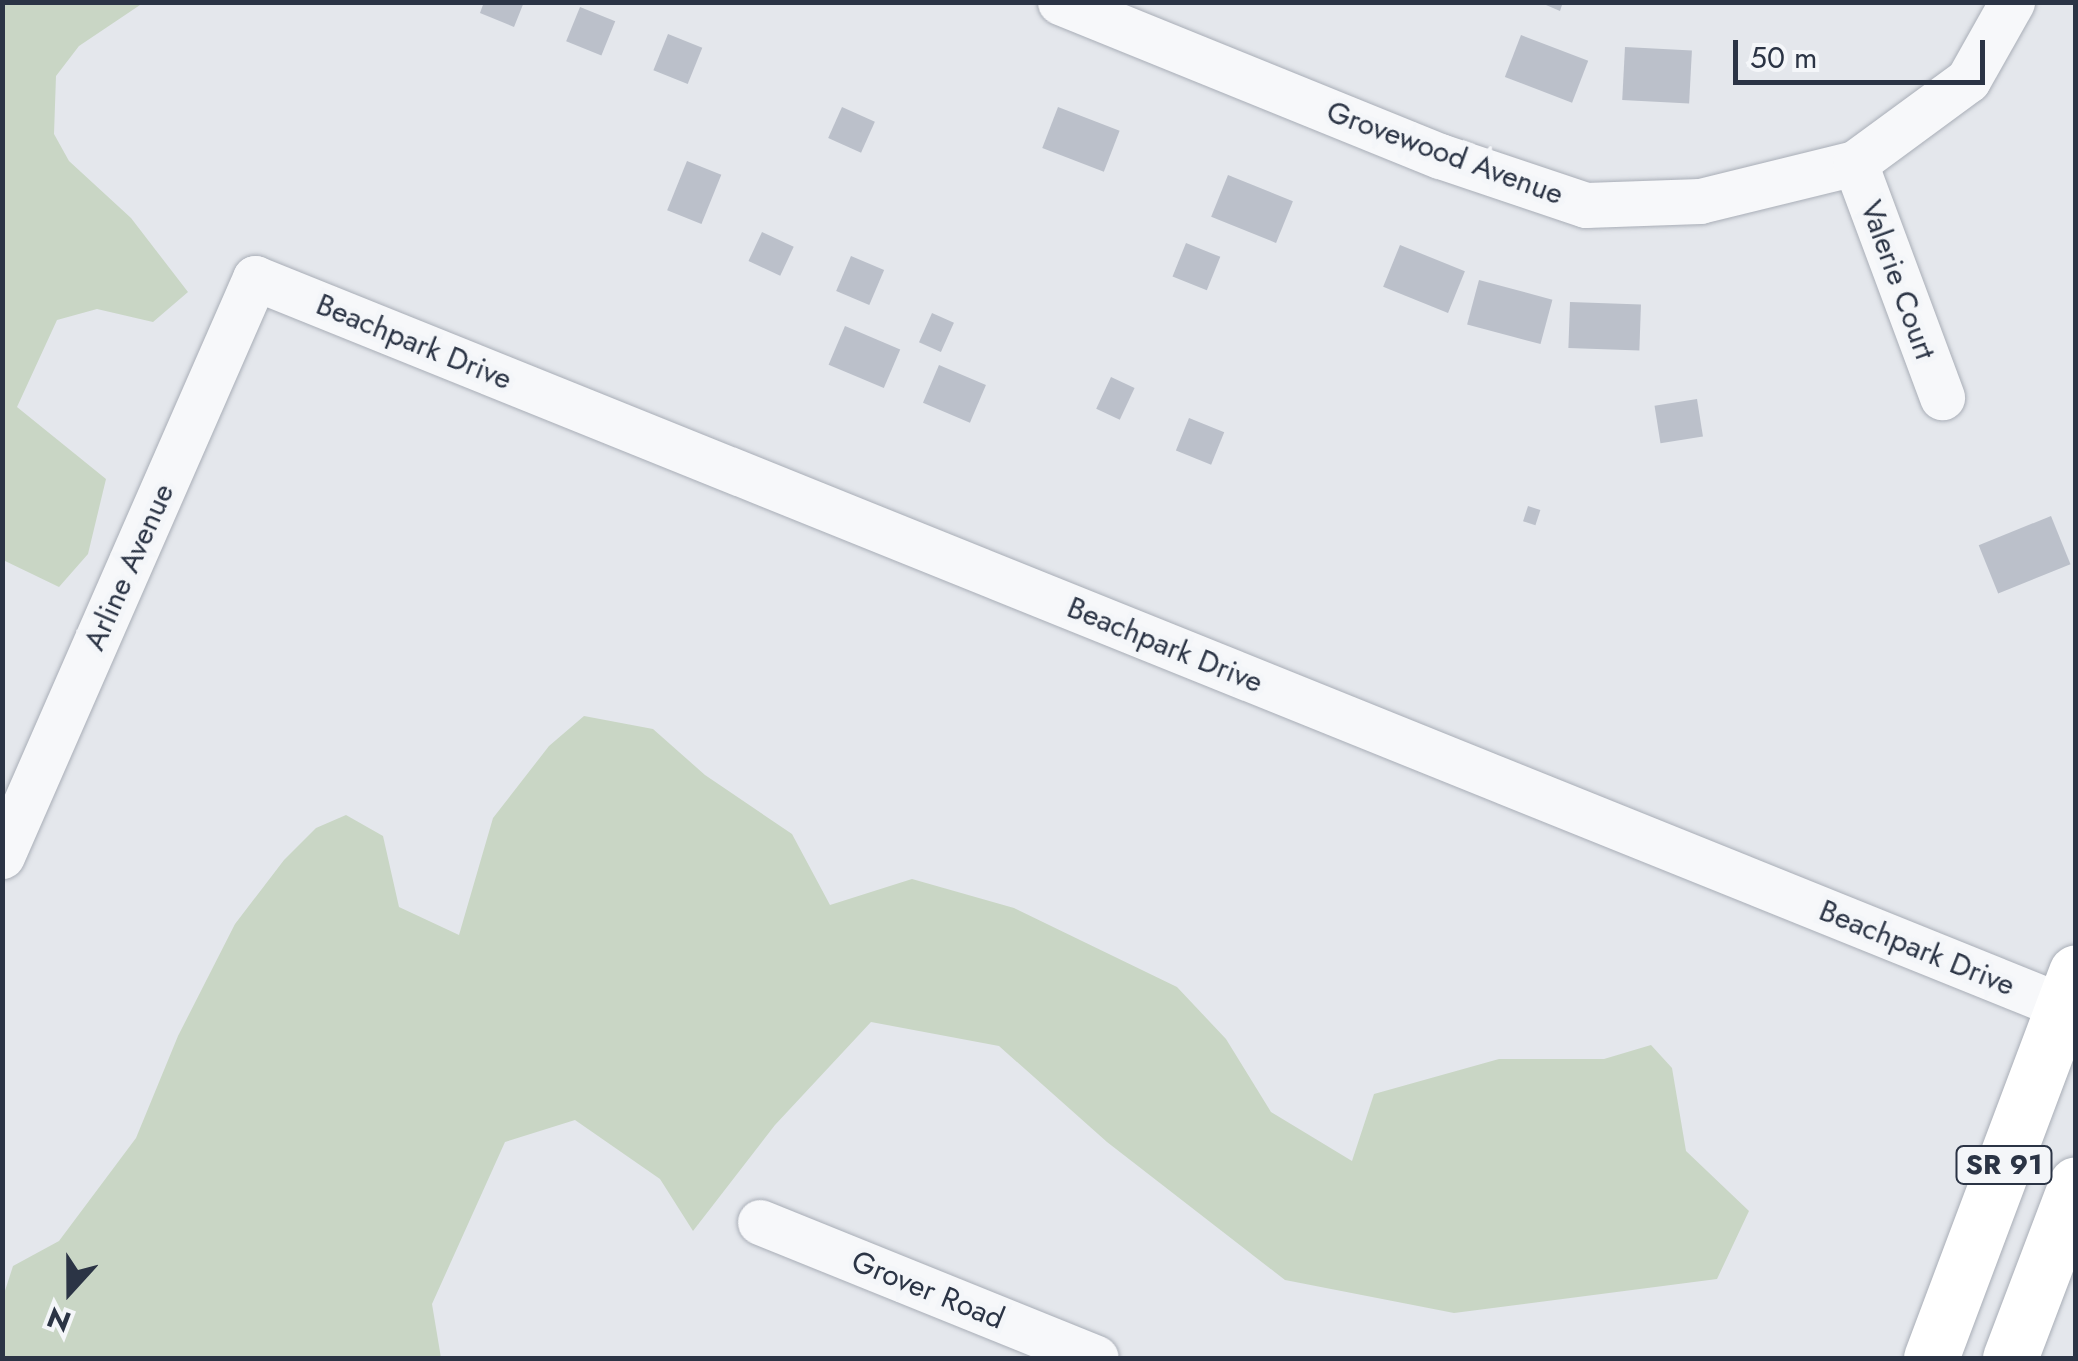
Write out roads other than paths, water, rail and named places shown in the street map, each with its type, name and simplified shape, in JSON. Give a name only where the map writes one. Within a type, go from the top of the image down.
[{"type":"main road","name":"SR 91","points":[[1932,1358],[2071,997]]},
{"type":"main road","name":"SR 91","points":[[2010,1358],[2076,1184]]},
{"type":"street","name":"Grovewood Avenue","points":[[1060,2],[1440,156],[1586,205],[1700,201],[1855,163],[1968,80],[2012,2]]},
{"type":"street","name":"Valerie Court","points":[[1855,163],[1942,398]]},
{"type":"street","name":"Arline Avenue","points":[[2,856],[255,278]]},
{"type":"street","name":"Beachpark Drive","points":[[255,278],[2071,997]]},
{"type":"street","name":"Grover Road","points":[[760,1222],[1096,1358]]}]
